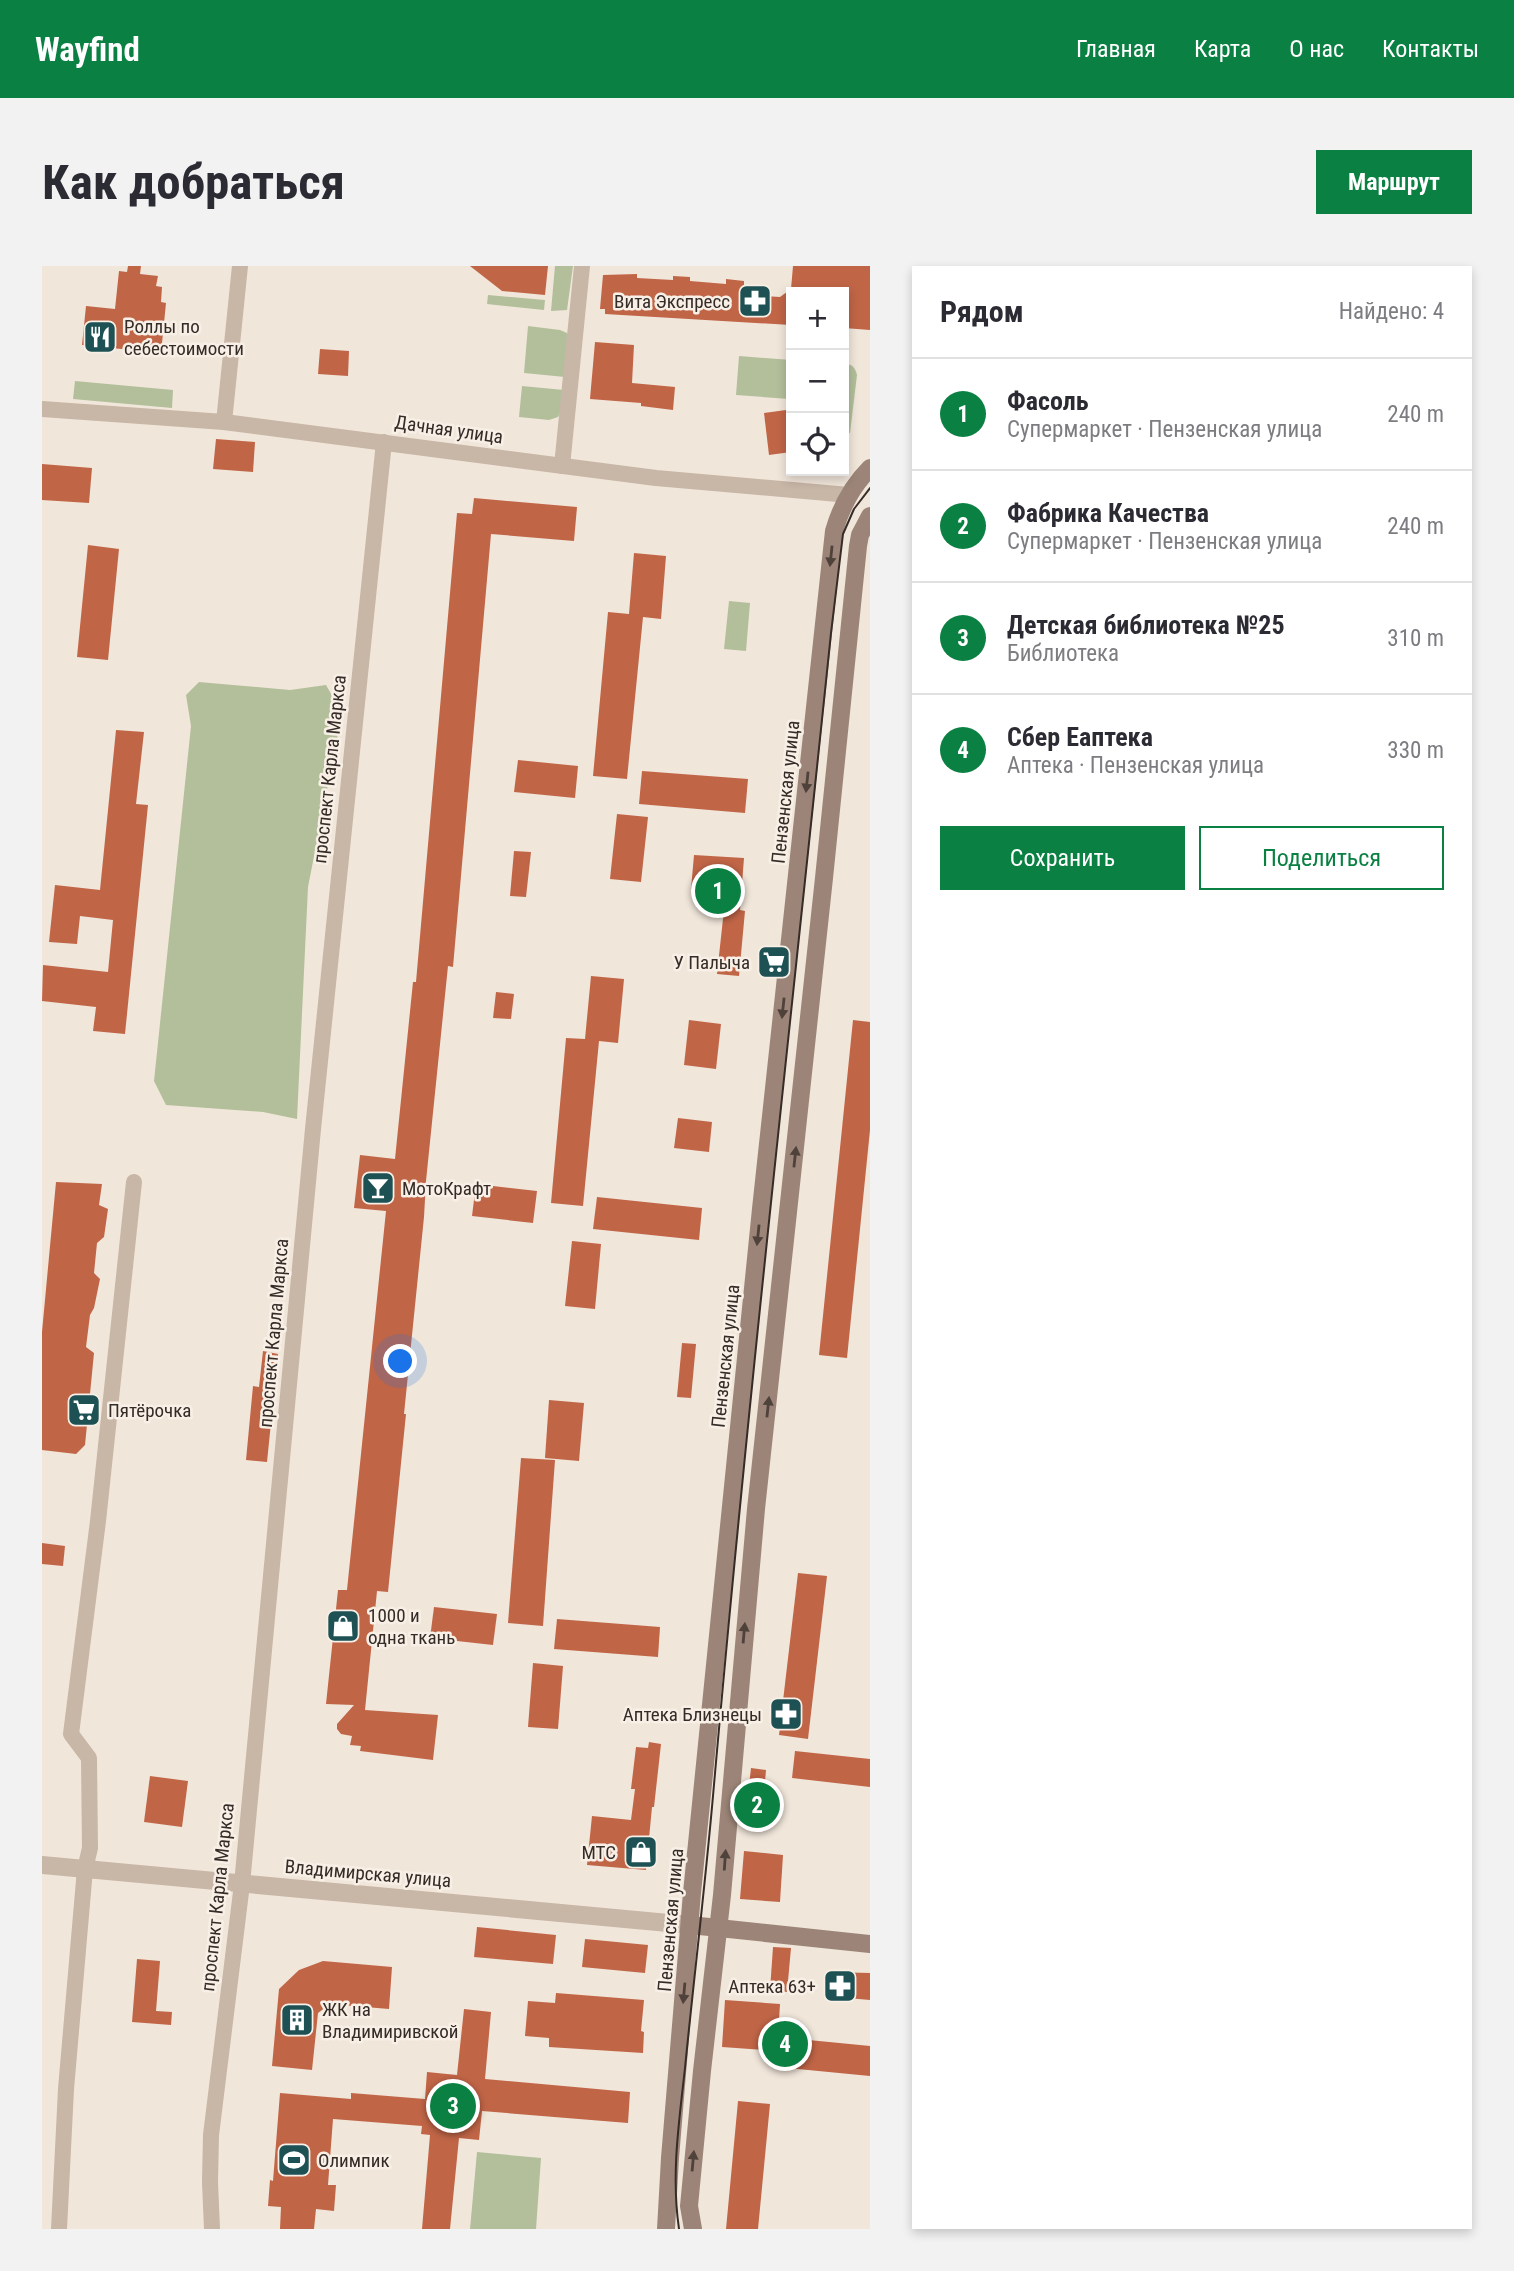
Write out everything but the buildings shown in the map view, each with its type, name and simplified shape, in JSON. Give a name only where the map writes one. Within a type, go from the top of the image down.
[{"type":"main road","name":"Пензенская улица","points":[[666,2229],[690,1925],[762,1195],[834,531],[840,511],[859,486]]},
{"type":"main road","points":[[693,2229],[689,2206],[718,1928],[756,1509],[858,546],[860,535],[870,516]]},
{"type":"main road","points":[[690,1925],[870,1944]]},
{"type":"street","points":[[224,422],[240,266]]},
{"type":"street","points":[[562,466],[582,266]]},
{"type":"street","name":"Дачная улица","points":[[42,410],[224,422],[656,478],[859,486]]},
{"type":"street","name":"проспект Карла Маркса","points":[[212,2229],[211,2135],[242,1884],[313,1129],[384,442]]},
{"type":"street","points":[[59,2229],[66,2089],[85,1869],[90,1848],[89,1758],[71,1734],[99,1508],[134,1182]]},
{"type":"street","name":"Владимирская улица","points":[[42,1865],[690,1925]]},
{"type":"green space","points":[[555,266],[573,266],[567,310],[551,311]]},
{"type":"green space","points":[[488,295],[545,300],[544,310],[487,304]]},
{"type":"green space","points":[[528,326],[567,333],[569,340],[565,377],[524,373]]},
{"type":"green space","points":[[739,356],[786,360],[786,399],[736,395]]},
{"type":"green space","points":[[849,365],[853,366],[857,375],[850,433]]},
{"type":"green space","points":[[75,381],[173,390],[172,408],[73,399]]},
{"type":"green space","points":[[522,386],[564,390],[558,417],[549,420],[519,417]]},
{"type":"green space","points":[[729,601],[750,603],[746,651],[724,649]]},
{"type":"green space","points":[[199,682],[290,690],[326,685],[342,713],[308,887],[297,1119],[263,1112],[166,1105],[154,1081],[191,726],[186,695]]},
{"type":"green space","points":[[477,2152],[541,2158],[536,2229],[470,2229]]},
{"type":"tram line","points":[[679,2229],[676,2189],[678,2128],[831,633],[843,534],[854,509],[870,488]]},
{"type":"place","name":"Вита Экспресс","points":[[755,301]]},
{"type":"place","name":"Роллы по себестоимости","points":[[100,337]]},
{"type":"place","name":"Фасоль","points":[[718,891]]},
{"type":"place","name":"У Палыча","points":[[774,962]]},
{"type":"place","name":"МотоКрафт","points":[[378,1188]]},
{"type":"place","name":"Пятёрочка","points":[[84,1410]]},
{"type":"place","name":"1000 и одна ткань","points":[[343,1626]]},
{"type":"place","name":"Аптека Близнецы","points":[[786,1714]]},
{"type":"place","name":"Фабрика Качества","points":[[757,1805]]},
{"type":"place","name":"МТС","points":[[641,1852]]},
{"type":"place","name":"Аптека 63+","points":[[840,1986]]},
{"type":"place","name":"ЖК на Владимиривской","points":[[297,2020]]},
{"type":"place","name":"Сбер Еаптека","points":[[785,2044]]},
{"type":"place","name":"Детская библиотека №25","points":[[453,2106]]},
{"type":"place","name":"Олимпик","points":[[294,2160]]}]
